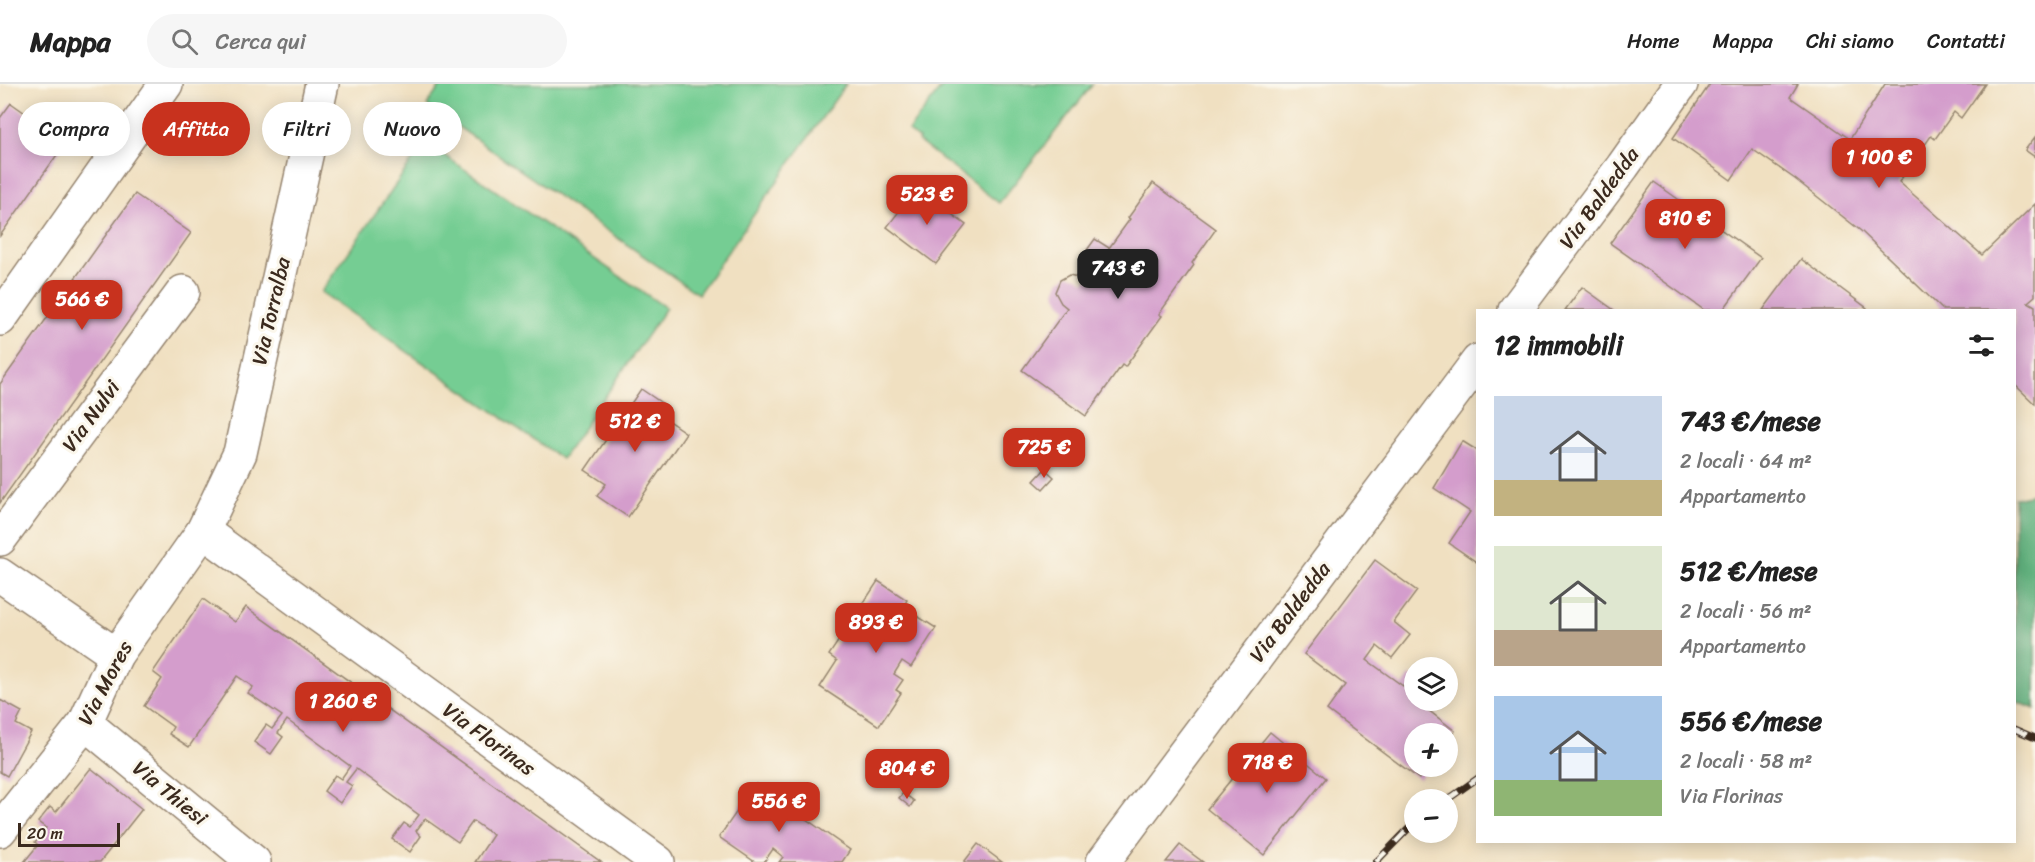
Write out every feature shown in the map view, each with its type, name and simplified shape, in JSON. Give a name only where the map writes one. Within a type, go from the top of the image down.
[{"type":"street","points":[[0,319],[166,84]]},
{"type":"street","name":"Via Torralba","points":[[203,531],[240,453],[322,84]]},
{"type":"street","name":"Via Baldedda","points":[[1516,309],[1681,84]]},
{"type":"street","name":"Via Nulvi","points":[[0,539],[183,292]]},
{"type":"street","name":"Via Baldedda","points":[[1103,862],[1476,364]]},
{"type":"street","name":"Via Mores","points":[[0,830],[85,723],[116,655],[203,531]]},
{"type":"street","name":"Via Florinas","points":[[203,531],[658,862]]},
{"type":"street","points":[[0,575],[116,655]]},
{"type":"street","name":"Via Thiesi","points":[[85,723],[254,862]]},
{"type":"green space","points":[[442,84],[846,84],[698,294],[462,129],[462,102],[429,102]]},
{"type":"green space","points":[[944,84],[1093,84],[999,203],[908,131]]},
{"type":"green space","points":[[415,156],[445,156],[666,308],[562,459],[321,292]]},
{"type":"green space","points":[[2035,494],[2035,709],[2016,701],[2016,498]]},
{"type":"building","points":[[1710,84],[1798,84],[1790,97],[1850,139],[1885,84],[1985,84],[1961,118],[1954,112],[1935,139],[1931,136],[1899,182],[1982,255],[2035,204],[2035,296],[2028,302],[2035,306],[2035,404],[2016,386],[2016,309],[1942,309],[1861,231],[1795,179],[1752,149],[1731,180],[1673,138]]},
{"type":"building","points":[[11,103],[18,108],[18,156],[56,156],[0,236],[0,118]]},
{"type":"building","points":[[2035,137],[2035,157],[2025,150]]},
{"type":"building","points":[[1654,182],[1761,258],[1724,309],[1703,309],[1610,243]]},
{"type":"building","points":[[1153,183],[1216,229],[1159,314],[1162,316],[1125,367],[1122,365],[1086,416],[1022,370],[1067,308],[1055,292],[1060,280],[1069,275],[1085,282],[1101,261],[1087,250],[1095,239],[1109,248]]},
{"type":"building","points":[[917,188],[966,225],[936,264],[887,227]]},
{"type":"building","points":[[135,194],[191,233],[0,503],[0,384]]},
{"type":"building","points":[[1801,259],[1867,308],[1866,309],[1764,309]]},
{"type":"building","points":[[1582,287],[1613,309],[1566,309]]},
{"type":"building","points":[[641,389],[666,406],[660,415],[686,433],[628,517],[597,496],[606,484],[585,470]]},
{"type":"building","points":[[1462,441],[1476,450],[1476,562],[1449,543],[1470,512],[1434,488]]},
{"type":"building","points":[[1045,469],[1054,477],[1043,489],[1034,481]]},
{"type":"building","points":[[1375,560],[1417,591],[1394,622],[1410,635],[1392,658],[1377,646],[1367,660],[1404,685],[1404,711],[1429,711],[1445,723],[1404,723],[1404,768],[1327,710],[1345,685],[1304,654]]},
{"type":"building","points":[[878,581],[907,600],[903,607],[936,628],[911,667],[902,661],[894,674],[903,680],[896,690],[901,693],[879,726],[820,687],[837,661],[829,655]]},
{"type":"building","points":[[203,599],[235,622],[246,607],[601,862],[475,862],[493,835],[473,821],[458,842],[425,819],[416,831],[421,836],[410,852],[392,839],[404,823],[410,827],[419,815],[356,769],[346,782],[352,786],[340,803],[324,791],[335,775],[341,779],[350,766],[287,720],[278,733],[283,737],[271,754],[254,742],[266,725],[272,729],[282,716],[248,693],[253,687],[237,676],[189,747],[169,734],[173,727],[144,706],[162,679],[153,672]]},
{"type":"building","points":[[0,700],[22,712],[16,724],[31,732],[7,776],[0,772]]},
{"type":"building","points":[[1270,732],[1326,778],[1264,855],[1207,809]]},
{"type":"building","points":[[91,768],[142,809],[100,862],[24,862],[38,845],[35,842],[46,828],[38,822],[50,807],[56,812]]},
{"type":"building","points":[[756,784],[850,850],[842,862],[779,862],[783,857],[773,849],[764,862],[755,862],[719,837]]},
{"type":"building","points":[[903,793],[914,801],[910,807],[899,798]]},
{"type":"building","points":[[978,844],[1002,862],[964,862]]},
{"type":"building","points":[[1180,845],[1203,862],[1166,862]]},
{"type":"railway","points":[[2016,730],[2035,738]]},
{"type":"railway","points":[[1458,792],[1476,779]]},
{"type":"railway","points":[[1376,862],[1404,833]]}]
